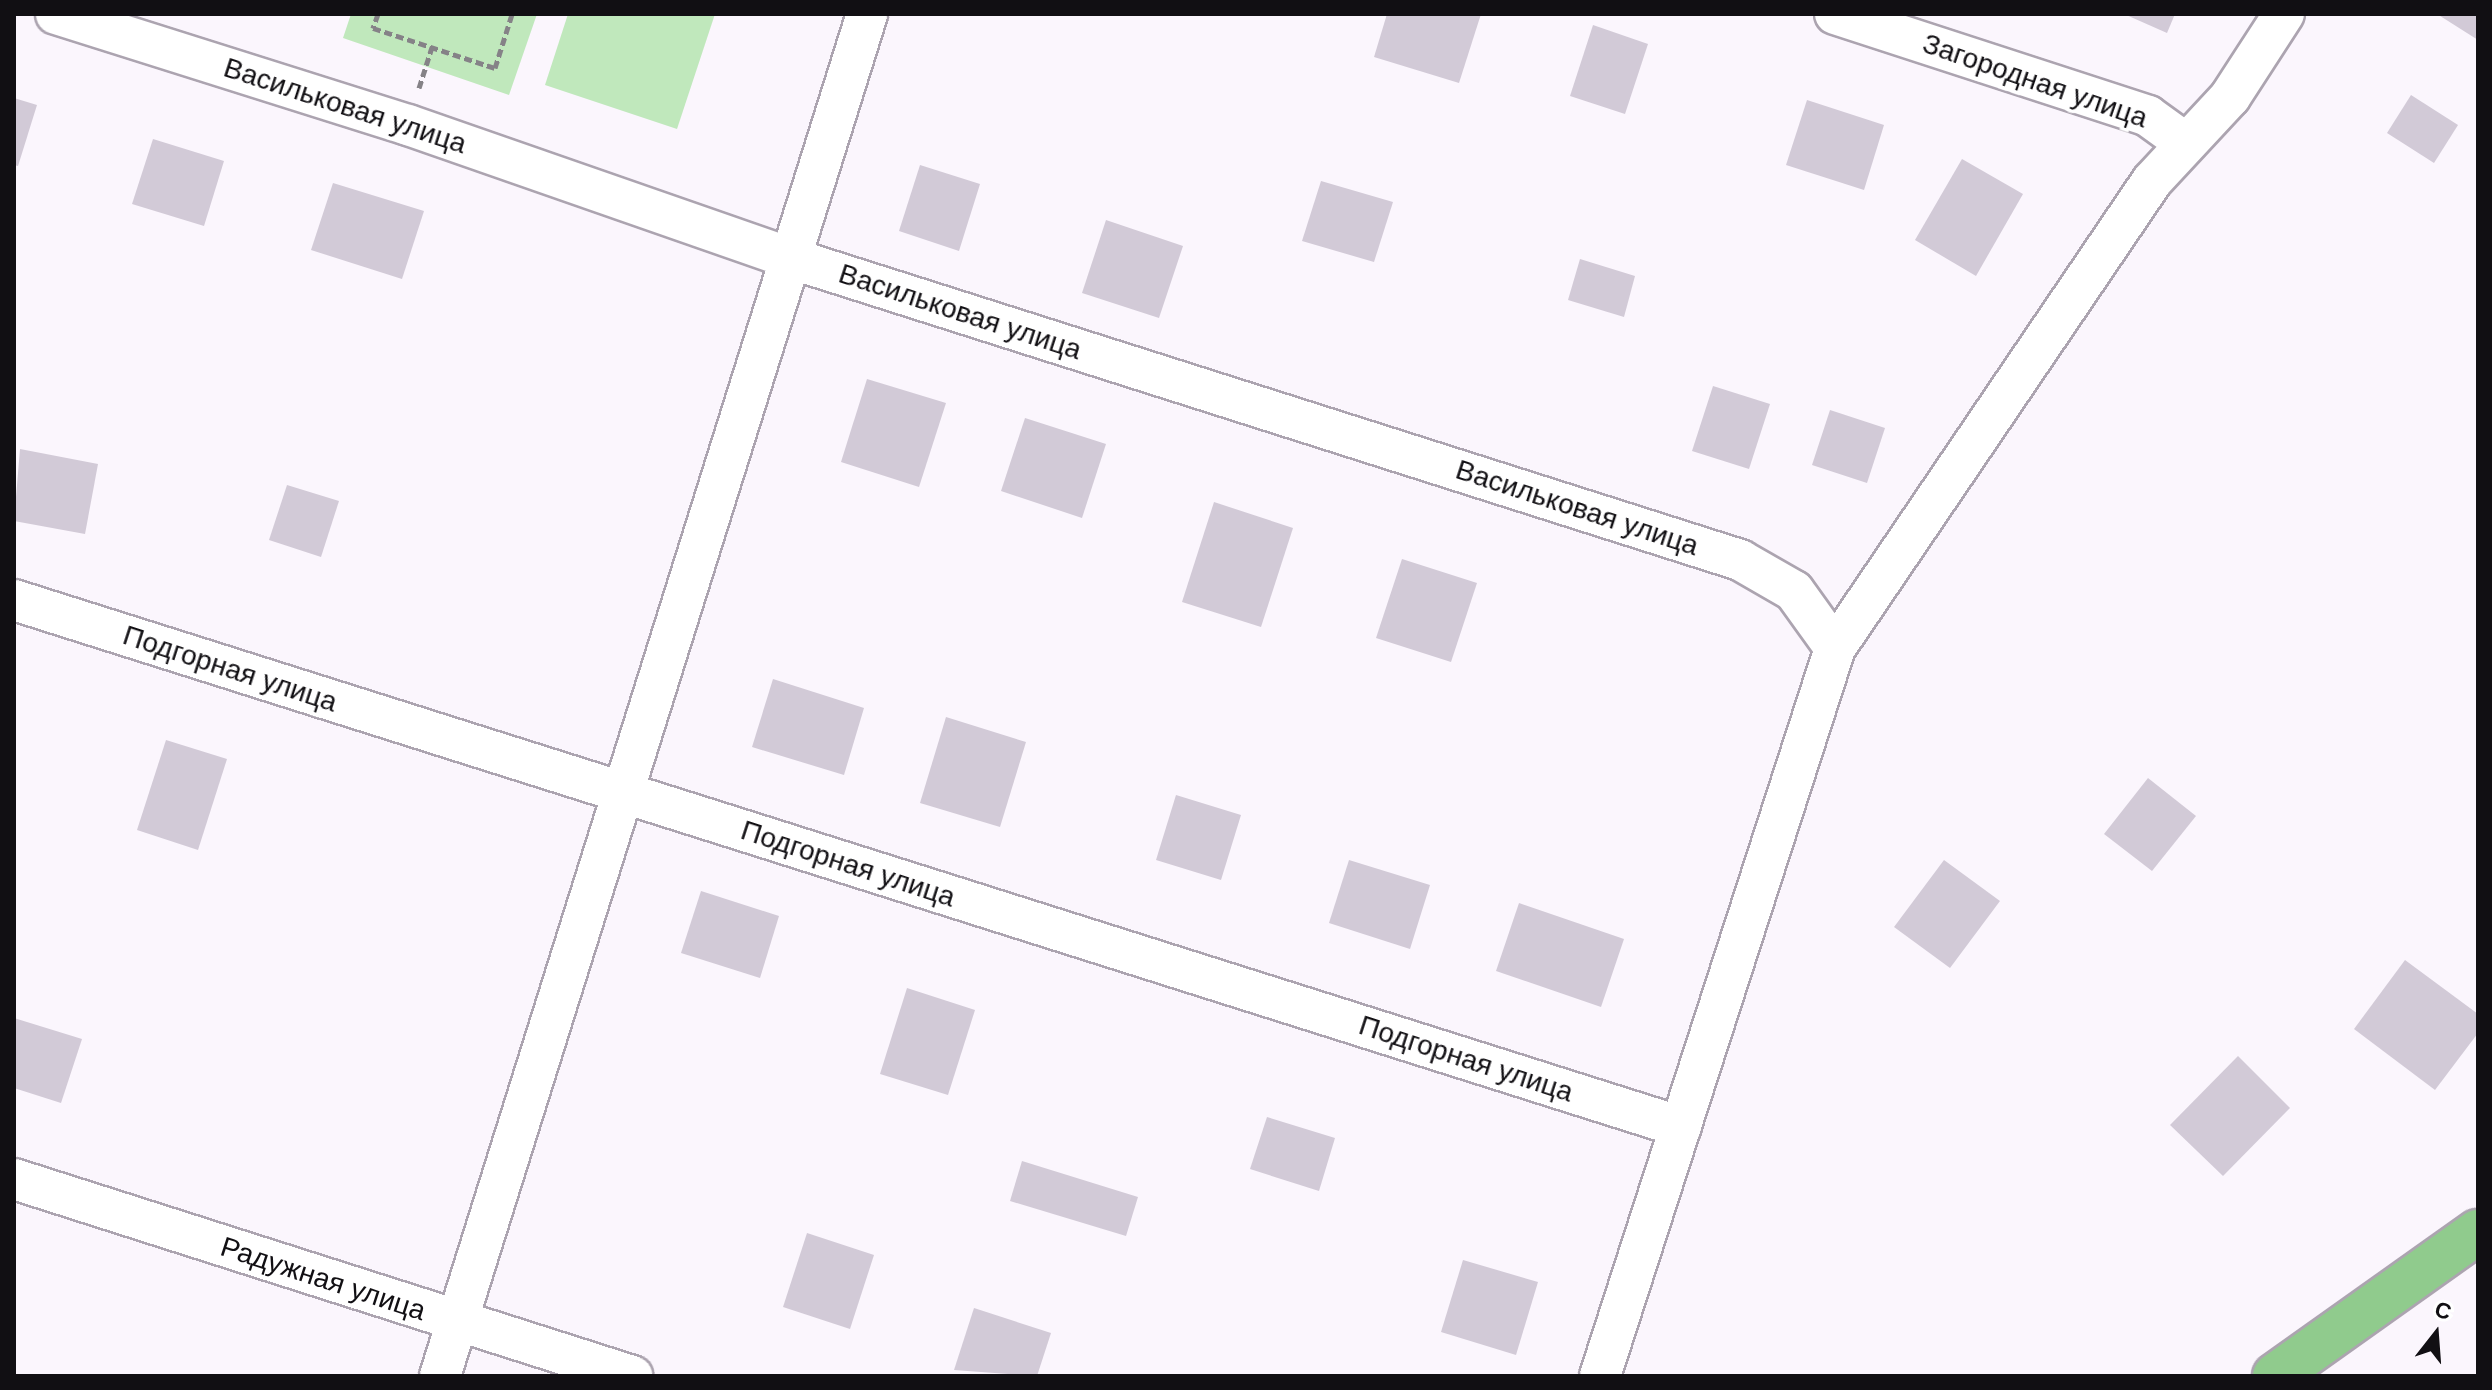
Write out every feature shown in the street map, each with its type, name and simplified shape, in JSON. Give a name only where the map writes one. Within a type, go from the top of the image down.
[{"type":"main road","points":[[2275,1376],[2478,1232]]},
{"type":"street","name":"Васильковая улица","points":[[56,14],[408,125],[793,259],[1740,560],[1794,591],[1835,648]]},
{"type":"street","points":[[440,1376],[621,792],[793,259],[867,14]]},
{"type":"street","name":"Загородная улица","points":[[1835,14],[2148,116],[2184,142]]},
{"type":"street","points":[[1600,1376],[1835,648],[2184,142],[2230,97],[2284,14]]},
{"type":"street","name":"Подгорная улица","points":[[14,600],[1681,1127]]},
{"type":"street","name":"Радужная улица","points":[[14,1179],[632,1376]]},
{"type":"path","points":[[378,14],[373,28],[495,68],[512,14]]},
{"type":"green space","points":[[351,14],[537,14],[509,95],[343,38]]},
{"type":"green space","points":[[568,14],[715,14],[677,129],[545,85]]},
{"type":"building","points":[[1387,14],[1481,14],[1459,83],[1374,57]]},
{"type":"building","points":[[2124,14],[2175,14],[2167,33]]},
{"type":"building","points":[[2437,14],[2478,14],[2478,40]]},
{"type":"building","points":[[1593,25],[1648,44],[1625,114],[1570,96]]},
{"type":"building","points":[[2411,95],[2458,125],[2434,163],[2387,133]]},
{"type":"building","points":[[14,98],[37,105],[18,166],[14,165]]},
{"type":"building","points":[[1807,100],[1884,125],[1864,190],[1786,165]]},
{"type":"building","points":[[153,139],[224,161],[204,226],[132,204]]},
{"type":"building","points":[[1962,159],[2023,194],[1976,276],[1915,240]]},
{"type":"building","points":[[920,165],[980,184],[959,251],[899,231]]},
{"type":"building","points":[[1321,181],[1393,202],[1374,262],[1302,241]]},
{"type":"building","points":[[333,183],[424,211],[402,279],[311,250]]},
{"type":"building","points":[[1106,220],[1183,246],[1159,318],[1082,293]]},
{"type":"building","points":[[1580,259],[1635,276],[1624,317],[1568,300]]},
{"type":"building","points":[[867,379],[946,403],[919,487],[841,462]]},
{"type":"building","points":[[1713,386],[1770,404],[1749,469],[1692,451]]},
{"type":"building","points":[[1830,410],[1885,428],[1867,483],[1812,465]]},
{"type":"building","points":[[1025,418],[1106,444],[1082,518],[1001,491]]},
{"type":"building","points":[[20,449],[98,464],[85,534],[14,521]]},
{"type":"building","points":[[287,485],[339,501],[321,557],[269,540]]},
{"type":"building","points":[[1214,502],[1293,528],[1261,627],[1182,602]]},
{"type":"building","points":[[1402,559],[1477,583],[1451,662],[1376,638]]},
{"type":"building","points":[[773,679],[864,708],[844,775],[752,747]]},
{"type":"building","points":[[946,717],[1026,742],[1000,827],[920,803]]},
{"type":"building","points":[[166,740],[227,759],[198,850],[137,830]]},
{"type":"building","points":[[2148,778],[2196,816],[2152,871],[2104,834]]},
{"type":"building","points":[[1176,795],[1241,815],[1221,880],[1156,860]]},
{"type":"building","points":[[1349,860],[1430,885],[1410,949],[1329,923]]},
{"type":"building","points":[[1944,860],[2000,901],[1950,968],[1894,927]]},
{"type":"building","points":[[701,891],[779,916],[760,978],[681,953]]},
{"type":"building","points":[[1519,903],[1624,939],[1601,1007],[1496,971]]},
{"type":"building","points":[[2405,960],[2478,1014],[2478,1033],[2435,1090],[2354,1029]]},
{"type":"building","points":[[907,988],[975,1010],[948,1095],[880,1074]]},
{"type":"building","points":[[14,1018],[82,1039],[61,1103],[14,1088]]},
{"type":"building","points":[[2238,1056],[2290,1108],[2223,1176],[2170,1125]]},
{"type":"building","points":[[1267,1117],[1335,1138],[1319,1191],[1250,1169]]},
{"type":"building","points":[[1022,1161],[1138,1197],[1126,1236],[1010,1201]]},
{"type":"building","points":[[807,1233],[874,1255],[850,1329],[783,1307]]},
{"type":"building","points":[[1463,1260],[1538,1282],[1516,1355],[1441,1332]]},
{"type":"building","points":[[974,1308],[1051,1333],[1037,1376],[954,1370]]}]
